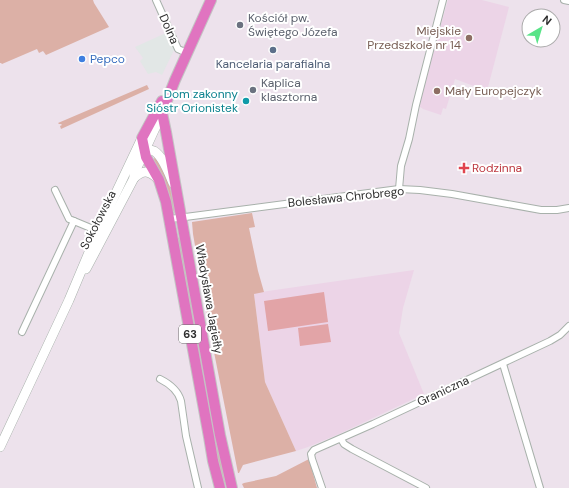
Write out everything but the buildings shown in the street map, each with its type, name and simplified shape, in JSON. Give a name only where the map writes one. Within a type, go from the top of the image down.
[{"type":"main road","name":"Sokołowska","points":[[162,113],[172,86],[210,0]]},
{"type":"main road","name":"Sokołowska","points":[[142,138],[160,104],[172,86]]},
{"type":"main road","name":"Władysława Jagiełły","points":[[162,113],[220,435],[232,488]]},
{"type":"main road","name":"Władysława Jagiełły","points":[[142,138],[148,161],[164,191],[211,449],[220,488]]},
{"type":"street","name":"Dolna","points":[[156,0],[178,49],[187,53]]},
{"type":"street","points":[[399,189],[401,166],[443,0]]},
{"type":"street","points":[[564,0],[569,1]]},
{"type":"street","name":"Sokołowska","points":[[69,300],[134,178],[134,174],[162,113]]},
{"type":"street","name":"Sokołowska","points":[[0,447],[69,300],[98,231],[142,138]]},
{"type":"street","points":[[134,154],[141,150],[150,149],[154,151],[159,156],[166,168],[177,192]]},
{"type":"street","points":[[134,178],[141,173],[147,172],[159,180]]},
{"type":"street","name":"Bolesława Chrobrego","points":[[170,219],[399,189],[452,194],[541,210],[569,208]]},
{"type":"street","points":[[55,190],[69,219],[98,231]]},
{"type":"street","points":[[22,332],[74,221]]},
{"type":"street","name":"Graniczna","points":[[322,488],[311,454],[314,450],[341,439],[550,342],[569,326]]},
{"type":"street","points":[[503,364],[540,488]]},
{"type":"street","points":[[160,379],[172,387],[181,401],[186,436],[198,488]]},
{"type":"street","points":[[341,439],[344,444],[352,449],[426,488]]},
{"type":"shaded area","points":[[0,0],[93,0],[109,27],[46,55],[43,51],[39,53],[37,49],[2,64],[0,63]]},
{"type":"shaded area","name":"Miejskie Przedszkole nr 14","points":[[448,0],[482,0],[509,7],[487,91],[455,79],[446,109],[443,108],[441,115],[423,109],[419,106],[419,103]]},
{"type":"shaded area","points":[[168,32],[175,48],[162,75],[156,72],[148,74],[140,61],[143,58],[135,47]]},
{"type":"shaded area","points":[[147,85],[149,89],[61,129],[60,126],[62,125],[58,123]]},
{"type":"shaded area","points":[[155,157],[169,184],[176,213],[171,208],[153,161]]},
{"type":"shaded area","points":[[252,213],[255,227],[249,228],[264,292],[254,294],[265,382],[296,451],[243,465],[238,473],[211,337],[192,222]]},
{"type":"shaded area","points":[[181,237],[227,482],[223,483],[214,450],[177,238]]},
{"type":"shaded area","points":[[414,270],[403,308],[399,333],[424,394],[339,434],[296,451],[265,382],[254,293]]},
{"type":"shaded area","points":[[324,292],[328,322],[268,331],[264,301]]},
{"type":"shaded area","points":[[328,324],[331,342],[300,346],[298,328]]},
{"type":"shaded area","points":[[309,459],[317,488],[244,488],[242,484],[276,476]]},
{"type":"place","name":"Kościół pw. Świętego Józefa","points":[[240,25]]},
{"type":"place","name":"Miejskie Przedszkole nr 14","points":[[469,38]]},
{"type":"place","name":"Kancelaria parafialna","points":[[273,50]]},
{"type":"place","name":"Pepco","points":[[82,59]]},
{"type":"place","name":"Kaplica klasztorna","points":[[253,90]]},
{"type":"place","name":"Mały Europejczyk","points":[[437,91]]},
{"type":"place","name":"Dom zakonny Sióstr Orionistek","points":[[246,101]]},
{"type":"place","name":"Rodzinna","points":[[464,168]]}]
